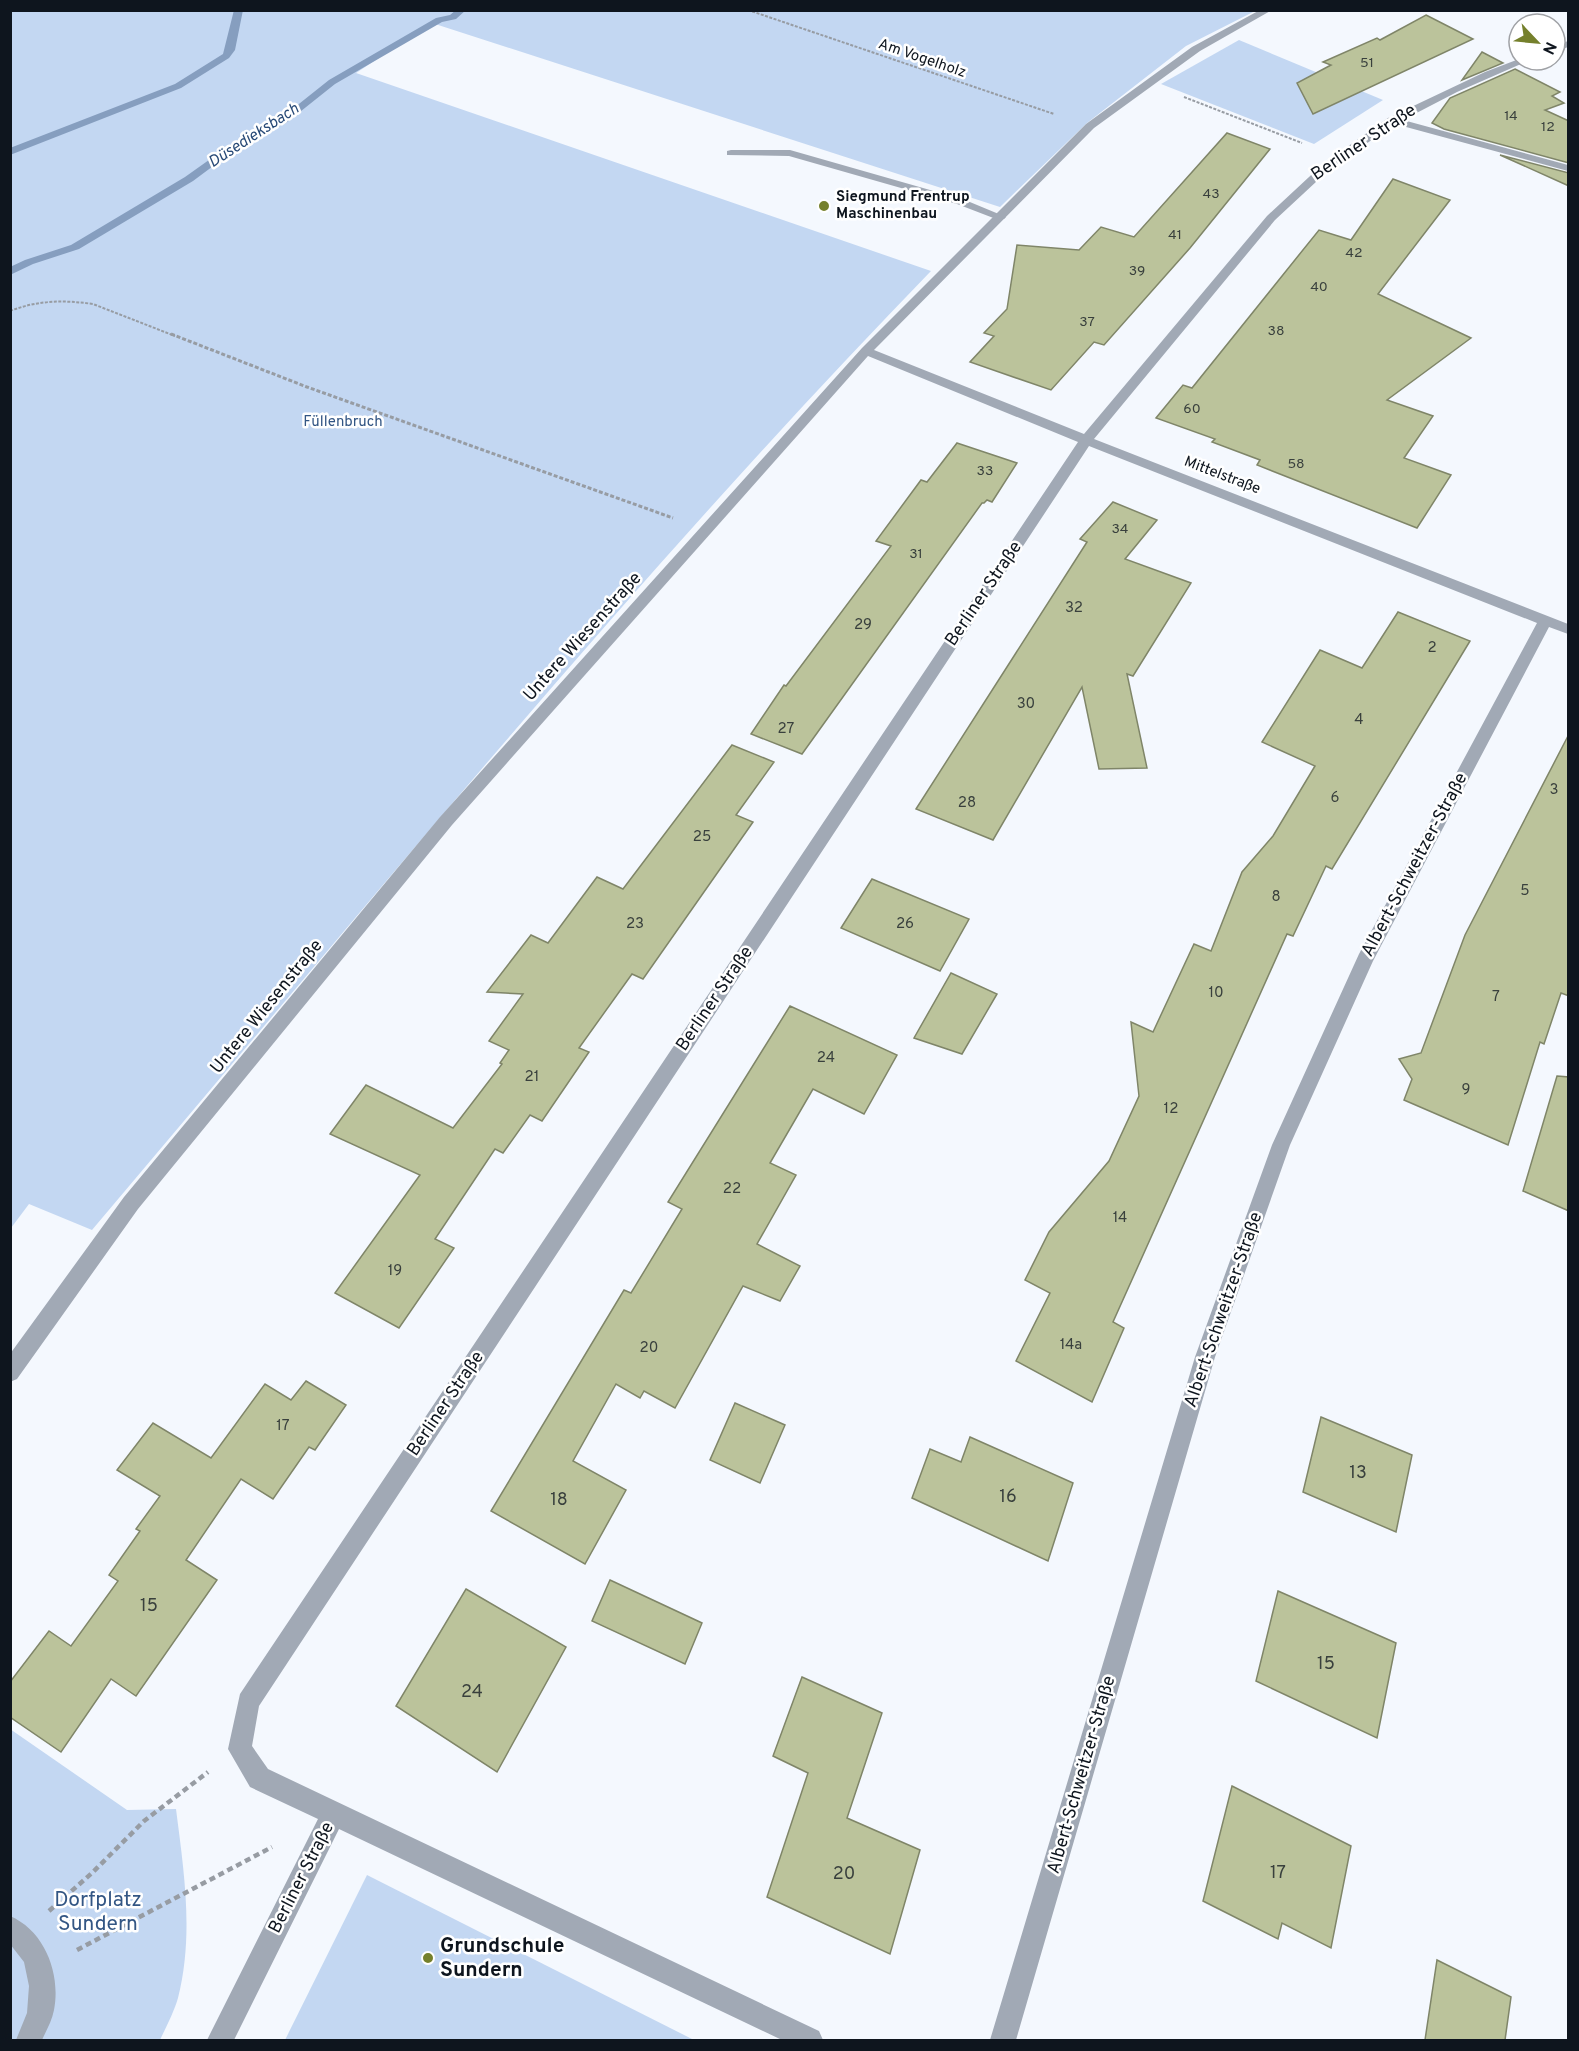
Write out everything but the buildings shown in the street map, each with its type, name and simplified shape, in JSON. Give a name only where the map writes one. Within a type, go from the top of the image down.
[{"type":"street","name":"Untere Wiesenstraße","points":[[10,1372],[131,1203],[446,821],[704,529],[866,351],[1090,126],[1196,49],[1268,10]]},
{"type":"street","name":"Berliner Straße","points":[[220,2040],[334,1814],[259,1778],[240,1749],[248,1702],[1086,440],[1270,218],[1301,186],[1337,156],[1392,120],[1441,95],[1507,68]]},
{"type":"street","points":[[1392,120],[1433,133],[1569,168]]},
{"type":"street","points":[[732,153],[790,153],[961,202],[1000,217]]},
{"type":"street","name":"Mittelstraße","points":[[866,351],[1086,440],[1569,629]]},
{"type":"street","name":"Albert-Schweitzer-Straße","points":[[1003,2040],[1205,1357],[1281,1145],[1365,959],[1546,620]]},
{"type":"street","points":[[334,1814],[810,2040]]},
{"type":"street","points":[[16,1932],[41,1968],[41,2009],[29,2040]]},
{"type":"path","name":"Am Vogelholz","points":[[748,10],[1090,126]]},
{"type":"path","points":[[1148,83],[1337,156]]},
{"type":"path","points":[[10,311],[45,301],[67,300],[93,304],[307,387],[704,529]]},
{"type":"path","points":[[16,1932],[92,1873],[144,1821],[240,1749]]},
{"type":"path","points":[[41,1968],[334,1814]]},
{"type":"green space","name":"Füllenbruch","points":[[11,11],[1255,11],[1186,46],[1087,123],[1000,207],[432,23],[356,73],[931,271],[821,387],[608,623],[92,1230],[29,1204],[11,1228]]},
{"type":"green space","points":[[1239,40],[1383,100],[1314,144],[1161,84]]},
{"type":"green space","name":"Dorfplatz Sundern","points":[[10,1729],[127,1810],[176,1809],[186,1904],[186,1951],[178,1998],[160,2040],[11,2040]]},
{"type":"green space","name":"Grundschule Sundern","points":[[367,1875],[694,2040],[285,2040]]},
{"type":"waterway","points":[[10,152],[178,86],[226,56],[230,50],[239,10]]},
{"type":"waterway","name":"Düsedieksbach","points":[[10,272],[29,262],[75,247],[189,179],[233,147],[283,121],[332,82],[439,20],[453,17],[462,10]]},
{"type":"place","name":"Siegmund Frentrup Maschinenbau","points":[[824,206]]},
{"type":"place","name":"Grundschule Sundern","points":[[428,1958]]}]
